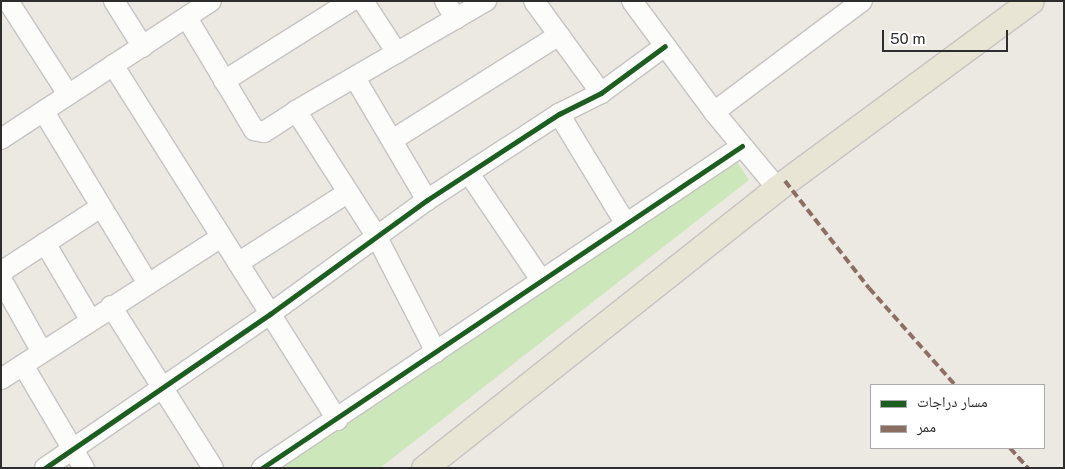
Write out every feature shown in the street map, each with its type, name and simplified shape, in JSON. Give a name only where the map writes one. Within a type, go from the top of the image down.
[{"type":"main road","points":[[424,468],[777,188],[1027,2]]},
{"type":"street","points":[[8,1],[68,94]]},
{"type":"street","points":[[114,1],[142,47]]},
{"type":"street","points":[[1,140],[211,1]]},
{"type":"street","points":[[224,81],[350,1]]},
{"type":"street","points":[[363,1],[397,53]]},
{"type":"street","points":[[445,1],[456,19]]},
{"type":"street","points":[[187,18],[257,132],[296,112],[486,1]]},
{"type":"street","points":[[534,1],[601,93]]},
{"type":"street","points":[[632,1],[714,112],[777,188]]},
{"type":"street","points":[[714,112],[862,1]]},
{"type":"street","points":[[394,139],[559,35]]},
{"type":"street","points":[[45,468],[270,314],[427,200],[470,175],[559,114],[601,93],[665,46]]},
{"type":"street","points":[[113,65],[220,238],[238,263],[337,420]]},
{"type":"street","points":[[355,78],[394,139],[427,200]]},
{"type":"street","points":[[44,112],[98,208],[148,284]]},
{"type":"street","points":[[296,112],[378,237],[436,352]]},
{"type":"street","points":[[559,114],[626,224]]},
{"type":"street","points":[[262,468],[337,420],[541,280],[742,146]]},
{"type":"street","points":[[470,175],[541,280]]},
{"type":"street","points":[[238,263],[347,192]]},
{"type":"street","points":[[1,272],[98,208]]},
{"type":"street","points":[[1,379],[90,319],[220,238]]},
{"type":"street","points":[[45,243],[90,319]]},
{"type":"street","points":[[1,279],[42,352]]},
{"type":"street","points":[[111,306],[213,468]]},
{"type":"street","points":[[23,365],[84,468]]},
{"type":"green space","points":[[737,162],[749,180],[380,468],[277,468]]},
{"type":"marked path","points":[[785,181],[869,288],[954,384]]},
{"type":"marked path","points":[[1011,449],[1028,468]]},
{"type":"cycle path","points":[[45,468],[270,314],[427,200],[559,114],[601,93],[665,46]]},
{"type":"cycle path","points":[[262,468],[742,146]]}]
